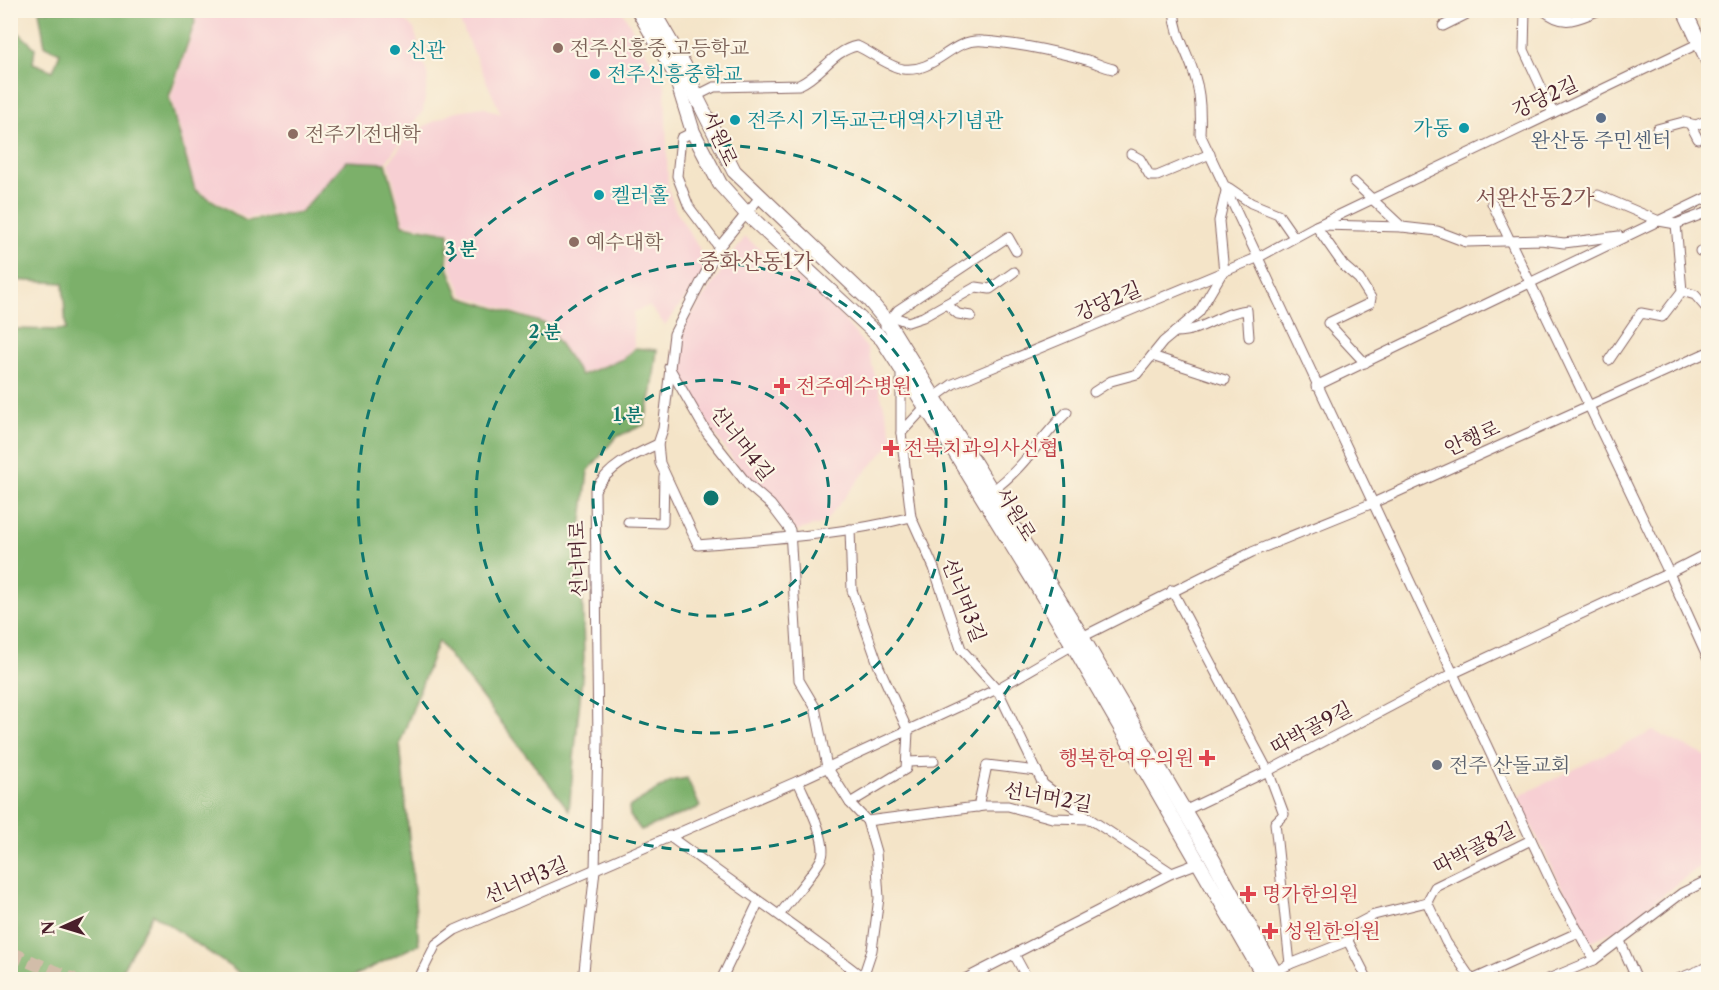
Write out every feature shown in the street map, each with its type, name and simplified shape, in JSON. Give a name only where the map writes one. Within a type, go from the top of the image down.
[{"type":"street","name":"서원로","points":[[638,10],[675,74],[693,132],[720,184],[746,213],[876,334],[905,366],[993,490],[1198,863],[1273,977]]},
{"type":"street","name":"서원로","points":[[652,10],[688,72],[696,96],[734,171],[891,320],[905,366]]},
{"type":"street","points":[[1174,10],[1176,32],[1188,54],[1196,80],[1201,113],[1200,134],[1260,257],[1316,386],[1454,673],[1531,840],[1594,960]]},
{"type":"street","points":[[1443,26],[1475,10]]},
{"type":"street","points":[[1525,10],[1524,50],[1553,113]]},
{"type":"street","points":[[1544,10],[1556,20],[1570,22],[1600,10]]},
{"type":"street","points":[[1684,10],[1704,41],[1708,61]]},
{"type":"street","points":[[696,96],[714,87],[799,85],[809,80],[844,48],[857,46],[900,69],[921,68],[940,59],[960,43],[982,40],[1086,59],[1103,68],[1113,69]]},
{"type":"street","name":"강당2길","points":[[930,402],[953,384],[1260,257],[1317,225],[1704,41]]},
{"type":"street","points":[[1657,129],[1683,123],[1696,125],[1708,120]]},
{"type":"street","points":[[1690,124],[1698,139]]},
{"type":"street","points":[[693,132],[681,138],[677,176],[689,207],[719,247]]},
{"type":"street","points":[[1131,154],[1140,159],[1150,176],[1157,176],[1210,154]]},
{"type":"street","points":[[1354,182],[1402,227]]},
{"type":"street","points":[[1227,187],[1251,203],[1278,214],[1294,237]]},
{"type":"street","points":[[1094,392],[1111,381],[1137,374],[1162,342],[1198,312],[1223,272],[1219,221],[1227,187]]},
{"type":"street","points":[[1598,195],[1659,221],[1676,224],[1708,212]]},
{"type":"street","points":[[760,197],[719,247],[674,334],[663,429],[657,444],[664,473],[698,545],[790,538],[910,517],[901,433],[905,366]]},
{"type":"street","points":[[1316,386],[1708,197]]},
{"type":"street","points":[[1492,203],[1708,657]]},
{"type":"street","points":[[1609,360],[1641,313],[1662,317],[1682,291],[1676,224]]},
{"type":"street","points":[[1317,225],[1402,227],[1437,231],[1466,242],[1541,240],[1564,243],[1627,235]]},
{"type":"street","points":[[1317,225],[1344,266],[1359,279],[1371,298],[1370,303],[1328,323],[1365,363]]},
{"type":"street","points":[[876,334],[898,310],[1008,237],[1016,251]]},
{"type":"street","points":[[891,320],[908,322],[923,317],[976,287],[990,289],[1014,272]]},
{"type":"street","points":[[1682,291],[1695,295],[1708,310]]},
{"type":"street","points":[[946,304],[958,314],[971,316]]},
{"type":"street","points":[[1175,332],[1188,332],[1213,324],[1233,311],[1246,310],[1249,337]]},
{"type":"street","name":"안행로","points":[[1077,641],[1172,590],[1252,552],[1373,503],[1708,352]]},
{"type":"street","points":[[1152,356],[1225,380]]},
{"type":"street","name":"선너머4길","points":[[669,367],[707,433],[748,485],[771,505],[790,530],[799,680],[815,707],[827,766]]},
{"type":"street","name":"서원로","points":[[930,402],[1211,856],[1273,977]]},
{"type":"street","points":[[901,433],[930,402]]},
{"type":"street","points":[[993,490],[1013,476],[1028,460],[1048,430],[1067,412]]},
{"type":"street","name":"선너머로","points":[[583,980],[595,870],[598,742],[595,490],[604,474],[623,460],[657,444]]},
{"type":"street","points":[[628,522],[663,523],[664,473]]},
{"type":"street","name":"선너머3길","points":[[910,517],[925,549],[961,649],[997,689],[1043,784],[1090,819]]},
{"type":"street","points":[[850,529],[852,590],[889,689],[908,731],[906,768],[850,803]]},
{"type":"street","name":"따박골9길","points":[[1184,811],[1268,771],[1454,673],[1708,553]]},
{"type":"street","points":[[1172,590],[1268,771],[1284,814],[1275,823],[1290,964]]},
{"type":"street","name":"선너머3길","points":[[418,980],[436,944],[455,930],[908,731],[997,689],[1077,641]]},
{"type":"street","points":[[907,762],[934,761]]},
{"type":"street","points":[[978,807],[987,765],[1037,771]]},
{"type":"street","points":[[669,836],[758,903],[780,914],[860,977],[865,971],[872,950],[879,898],[879,870],[867,821],[850,803],[827,766]]},
{"type":"street","points":[[780,914],[822,857],[822,843],[798,781]]},
{"type":"street","name":"선너머2길","points":[[867,821],[978,807],[1008,806],[1053,818],[1090,819],[1173,873]]},
{"type":"street","name":"따박골8길","points":[[1348,941],[1355,925],[1374,915],[1427,902],[1435,887],[1531,840]]},
{"type":"street","points":[[963,980],[976,977],[1014,954],[1211,856]]},
{"type":"street","points":[[1546,980],[1594,960],[1682,893],[1708,880]]},
{"type":"street","points":[[1427,902],[1446,942],[1472,980],[1579,932]]},
{"type":"street","points":[[721,980],[758,903]]},
{"type":"street","points":[[1273,977],[1290,964],[1348,941],[1368,980]]},
{"type":"street","points":[[1620,941],[1637,980]]},
{"type":"street","points":[[1014,954],[1028,980]]},
{"type":"street","points":[[1675,980],[1708,967]]},
{"type":"shaded area","name":"전주기전대학","points":[[193,11],[396,11],[414,29],[428,77],[423,111],[386,162],[346,161],[300,211],[246,218],[196,189],[171,97],[196,23]]},
{"type":"shaded area","name":"예수대학","points":[[455,11],[622,11],[665,85],[668,189],[676,211],[699,248],[704,274],[665,325],[649,306],[633,312],[634,346],[623,358],[581,373],[547,323],[463,295],[450,265],[451,232],[404,223],[389,163],[404,141],[426,125],[457,111],[483,107],[501,114]]},
{"type":"shaded area","name":"전주예수병원","points":[[745,237],[832,305],[867,348],[894,441],[866,471],[824,523],[796,531],[733,460],[697,408],[674,364],[673,341]]},
{"type":"shaded area","points":[[1653,731],[1708,757],[1708,860],[1619,929],[1589,942],[1517,797]]},
{"type":"green space","points":[[39,11],[192,11],[195,22],[169,97],[195,190],[246,221],[301,212],[346,161],[386,163],[403,225],[449,233],[447,265],[460,297],[546,324],[581,375],[623,359],[635,348],[657,350],[652,391],[644,425],[616,437],[588,471],[581,529],[584,658],[569,810],[438,641],[400,743],[419,944],[348,979],[248,979],[153,914],[117,979],[11,979],[11,329],[66,330],[63,283],[11,280],[11,37],[14,28],[35,48],[33,63],[53,71],[60,53],[45,46]]},
{"type":"green space","points":[[687,778],[700,807],[641,830],[630,816],[629,807],[671,781]]},
{"type":"tunnel","points":[[10,953],[74,980]]},
{"type":"place","name":"전주신흥중,고등학교","points":[[558,48]]},
{"type":"place","name":"신관","points":[[395,50]]},
{"type":"place","name":"전주신흥중학교","points":[[595,74]]},
{"type":"place","name":"완산동 주민센터","points":[[1601,118]]},
{"type":"place","name":"전주시 기독교근대역사기념관","points":[[735,120]]},
{"type":"place","name":"가동","points":[[1464,128]]},
{"type":"place","name":"전주기전대학","points":[[293,134]]},
{"type":"place","name":"켈러홀","points":[[599,195]]},
{"type":"place","name":"예수대학","points":[[574,242]]},
{"type":"place","name":"전주예수병원","points":[[782,386]]},
{"type":"place","name":"전북치과의사신협","points":[[891,448]]},
{"type":"place","name":"행복한여우의원","points":[[1207,758]]},
{"type":"place","name":"전주 산돌교회","points":[[1437,765]]},
{"type":"place","name":"명가한의원","points":[[1248,894]]},
{"type":"place","name":"성원한의원","points":[[1270,931]]},
{"type":"district","name":"서완산동2가","points":[[1535,197]]},
{"type":"district","name":"중화산동1가","points":[[756,261]]}]
